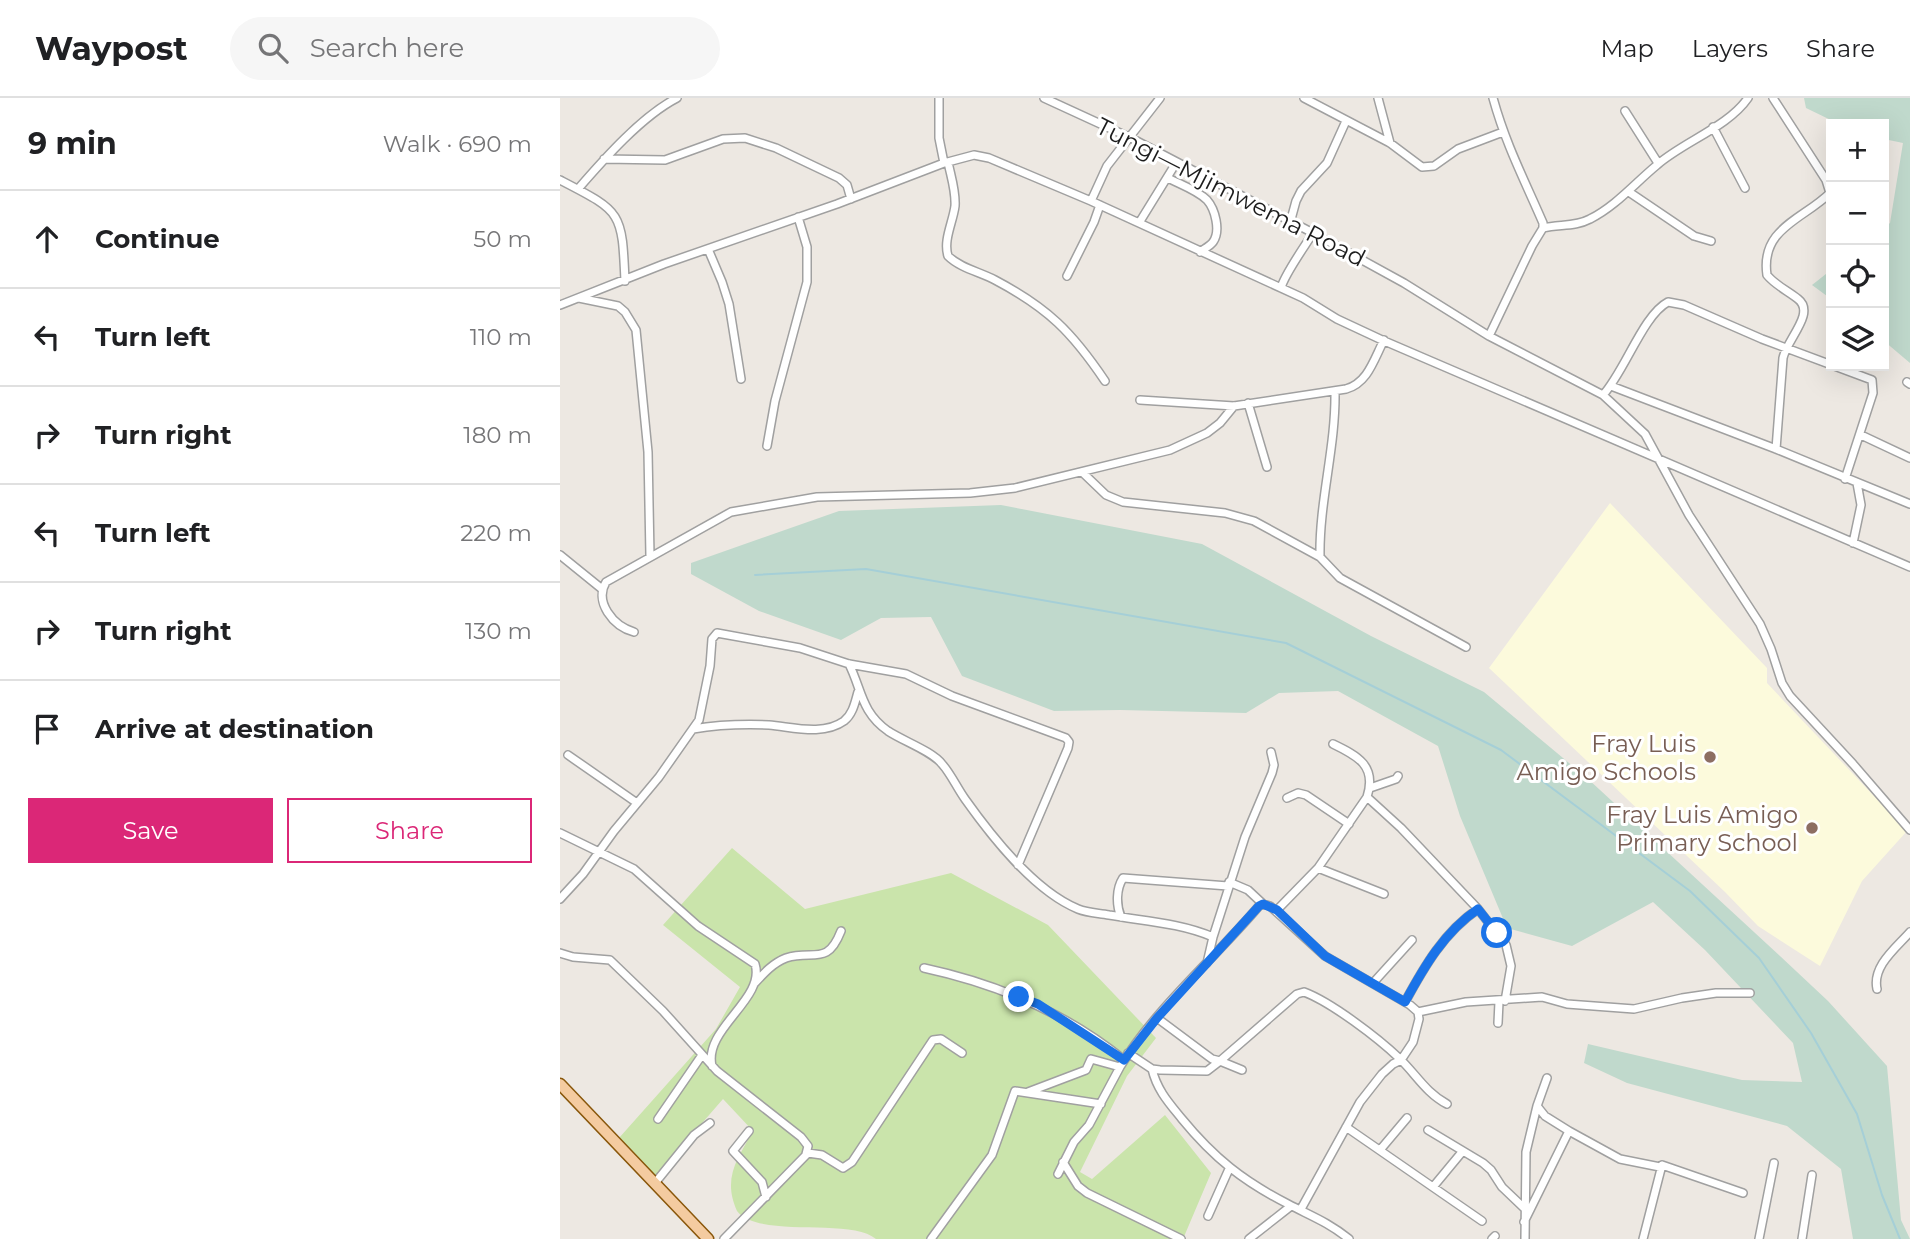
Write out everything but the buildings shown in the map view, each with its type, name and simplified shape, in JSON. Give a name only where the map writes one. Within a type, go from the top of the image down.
[{"type":"main road","points":[[560,1084],[708,1239]]},
{"type":"street","points":[[578,189],[604,159],[677,98]]},
{"type":"street","points":[[939,98],[939,138],[954,186],[955,206],[945,249],[948,256],[994,279],[1046,312],[1086,353],[1105,381]]},
{"type":"street","name":"Tungi—Mjimwema Road","points":[[1044,98],[1131,138],[1313,233],[1417,291],[1489,337],[1603,394],[1646,434],[1689,515],[1760,624],[1782,683],[1790,696],[1910,830]]},
{"type":"street","points":[[1091,201],[1107,166],[1160,98]]},
{"type":"street","points":[[1304,98],[1390,143],[1422,167],[1429,167],[1464,146],[1503,132]]},
{"type":"street","points":[[1378,98],[1390,143]]},
{"type":"street","points":[[1489,337],[1544,223],[1517,169],[1493,98]]},
{"type":"street","points":[[1543,228],[1572,226],[1589,220],[1629,192],[1658,163],[1713,127],[1742,106],[1748,98]]},
{"type":"street","points":[[1773,98],[1827,182]]},
{"type":"street","points":[[1625,111],[1658,163]]},
{"type":"street","points":[[1290,223],[1301,191],[1327,163],[1346,121]]},
{"type":"street","points":[[1713,127],[1745,188]]},
{"type":"street","points":[[604,159],[665,160],[723,139],[745,138],[776,148],[839,178],[846,185],[851,199]]},
{"type":"street","points":[[560,305],[708,249],[974,155],[989,158],[1091,201],[1303,298],[1337,319],[1910,569]]},
{"type":"street","points":[[1139,223],[1176,163]]},
{"type":"street","points":[[1167,178],[1207,200],[1212,208],[1216,219],[1216,236],[1200,253]]},
{"type":"street","points":[[560,180],[604,204],[620,221],[625,281]]},
{"type":"street","points":[[1629,192],[1694,236],[1712,241]]},
{"type":"street","points":[[1776,449],[1781,368],[1786,346],[1803,319],[1805,307],[1767,275],[1766,261],[1781,230],[1826,195]]},
{"type":"street","points":[[1067,276],[1100,205]]},
{"type":"street","points":[[767,446],[775,401],[807,282],[807,247],[798,217]]},
{"type":"street","points":[[1281,288],[1286,274],[1313,233]]},
{"type":"street","points":[[708,249],[729,303],[741,379]]},
{"type":"street","points":[[579,298],[618,306],[636,330],[648,452],[650,556]]},
{"type":"street","points":[[1603,394],[1611,386],[1660,307],[1668,302],[1684,305],[1829,366],[1872,380],[1873,393],[1845,479]]},
{"type":"street","points":[[1140,400],[1234,406],[1353,387],[1364,378],[1384,340]]},
{"type":"street","points":[[1611,386],[1910,504]]},
{"type":"street","points":[[1320,557],[1322,503],[1333,438],[1335,391]]},
{"type":"street","points":[[1248,403],[1267,467]]},
{"type":"street","points":[[634,632],[618,625],[602,601],[602,589],[606,582],[731,512],[817,497],[970,493],[1015,488],[1190,443],[1220,423],[1234,406]]},
{"type":"street","points":[[1861,435],[1910,458]]},
{"type":"street","points":[[1082,472],[1098,489],[1113,499],[1160,507],[1225,513],[1254,521],[1320,557],[1340,578],[1466,648]]},
{"type":"street","points":[[1853,542],[1861,505],[1857,483]]},
{"type":"street","points":[[1808,524],[1812,529],[1910,569]]},
{"type":"street","points":[[560,555],[602,589]]},
{"type":"street","points":[[560,899],[673,759],[699,720],[710,666],[712,639],[716,633],[800,648],[849,664],[906,674],[952,696],[1066,738],[1069,748],[1018,865]]},
{"type":"street","points":[[693,729],[767,725],[813,730],[842,722],[848,717],[858,692],[857,679],[849,664]]},
{"type":"street","points":[[858,692],[876,721],[886,730],[940,761],[978,818],[1018,865],[1058,897],[1090,913],[1171,925],[1213,937]]},
{"type":"street","points":[[1277,910],[1318,868],[1367,797],[1370,778],[1364,762],[1333,744]]},
{"type":"street","points":[[1207,963],[1245,837],[1272,774],[1274,765],[1271,752]]},
{"type":"street","points":[[568,755],[637,803]]},
{"type":"street","points":[[1370,788],[1398,776]]},
{"type":"street","points":[[1287,798],[1298,793],[1306,795],[1349,824]]},
{"type":"street","points":[[1367,797],[1401,828],[1478,909],[1506,945],[1511,967],[1498,1023]]},
{"type":"street","points":[[560,833],[634,869],[698,926],[755,964],[755,984]]},
{"type":"street","points":[[1318,868],[1384,894]]},
{"type":"street","points":[[1121,917],[1117,903],[1123,878],[1229,884],[1246,888],[1263,904],[1277,910],[1325,956],[1418,1012],[1417,1033],[1401,1060],[1382,1074],[1360,1102],[1301,1209]]},
{"type":"street","points":[[1058,1174],[1074,1142],[1089,1125],[1124,1060],[1157,1018],[1263,904]]},
{"type":"street","points":[[1405,1002],[1441,943],[1467,916],[1478,909]]},
{"type":"street","points":[[712,1066],[711,1052],[714,1044],[755,984],[771,967],[783,959],[813,957],[828,952],[841,931]]},
{"type":"street","points":[[1877,989],[1875,980],[1880,967],[1910,932]]},
{"type":"street","points":[[1373,983],[1412,940]]},
{"type":"street","points":[[560,953],[573,957],[610,960],[663,1011],[712,1066],[802,1136],[808,1146],[806,1154],[724,1239]]},
{"type":"street","points":[[924,968],[961,976],[1038,1004],[1124,1060],[1152,1069],[1207,1071],[1297,994],[1304,992],[1351,1020],[1401,1060],[1429,1092],[1447,1104]]},
{"type":"street","points":[[1418,1012],[1466,1002],[1502,1002],[1542,997],[1567,1004],[1634,1009],[1694,996],[1750,993]]},
{"type":"street","points":[[1157,1018],[1212,1059],[1242,1070]]},
{"type":"street","points":[[806,1154],[815,1152],[839,1167],[846,1167],[873,1133],[933,1040],[941,1039],[962,1053]]},
{"type":"street","points":[[658,1119],[702,1055]]},
{"type":"street","points":[[1028,1092],[1086,1070],[1091,1059],[1124,1060]]},
{"type":"street","points":[[1152,1069],[1159,1091],[1229,1169],[1291,1206],[1324,1220],[1349,1239]]},
{"type":"street","points":[[1525,1239],[1526,1152],[1547,1078]]},
{"type":"street","points":[[931,1239],[992,1155],[1013,1093],[1028,1092],[1101,1104]]},
{"type":"street","points":[[1537,1106],[1545,1116],[1620,1159],[1660,1167],[1665,1165],[1743,1193]]},
{"type":"street","points":[[1380,1150],[1407,1118]]},
{"type":"street","points":[[654,1184],[694,1135],[710,1123]]},
{"type":"street","points":[[1346,1127],[1482,1221]]},
{"type":"street","points":[[1428,1130],[1491,1170],[1502,1187],[1525,1209]]},
{"type":"street","points":[[749,1131],[733,1151],[762,1182],[766,1196]]},
{"type":"street","points":[[1524,1222],[1569,1131]]},
{"type":"street","points":[[1433,1187],[1462,1152]]},
{"type":"street","points":[[1063,1162],[1078,1186],[1087,1193],[1181,1239]]},
{"type":"street","points":[[1759,1239],[1774,1163]]},
{"type":"street","points":[[1643,1239],[1660,1167]]},
{"type":"street","points":[[1209,1216],[1229,1169]]},
{"type":"street","points":[[1802,1239],[1812,1175]]},
{"type":"street","points":[[1249,1239],[1291,1206]]},
{"type":"shaded area","name":"Fray Luis Amigo Schools","points":[[1610,503],[1767,668],[1767,683],[1907,831],[1862,881],[1820,966],[1758,926],[1489,668]]},
{"type":"green space","points":[[1804,98],[1910,98],[1910,363],[1889,345],[1889,224],[1903,143],[1889,140],[1889,119],[1829,119],[1806,108]]},
{"type":"green space","points":[[1826,274],[1826,295],[1812,285]]},
{"type":"green space","points":[[1001,505],[1202,544],[1371,636],[1484,692],[1587,778],[1780,956],[1828,1001],[1887,1066],[1901,1220],[1910,1239],[1853,1239],[1841,1169],[1787,1126],[1627,1083],[1584,1063],[1588,1044],[1742,1080],[1802,1082],[1793,1043],[1705,950],[1653,902],[1572,946],[1507,928],[1460,816],[1438,746],[1338,691],[1279,693],[1246,713],[1054,711],[962,676],[931,617],[881,618],[841,640],[759,611],[691,574],[691,563],[839,511]]},
{"type":"green space","points":[[732,848],[805,909],[951,873],[1048,925],[1156,1038],[1127,1076],[1080,1172],[1092,1179],[1165,1115],[1211,1173],[1183,1239],[876,1239],[847,1229],[764,1224],[748,1219],[737,1211],[733,1199],[731,1188],[734,1169],[753,1131],[723,1099],[656,1176],[619,1138],[716,1029],[740,987],[663,925]]},
{"type":"waterway","points":[[755,575],[866,569],[1286,643],[1501,750],[1690,891],[1759,958],[1811,1033],[1857,1114],[1882,1195],[1900,1239]]},
{"type":"place","name":"Fray Luis Amigo Schools","points":[[1710,757]]},
{"type":"place","name":"Fray Luis Amigo Primary School","points":[[1812,828]]},
{"type":"route","points":[[1019,997],[1038,1004],[1124,1060],[1157,1018],[1263,904],[1277,910],[1325,956],[1405,1002],[1441,943],[1467,916],[1478,909],[1497,933]]}]
